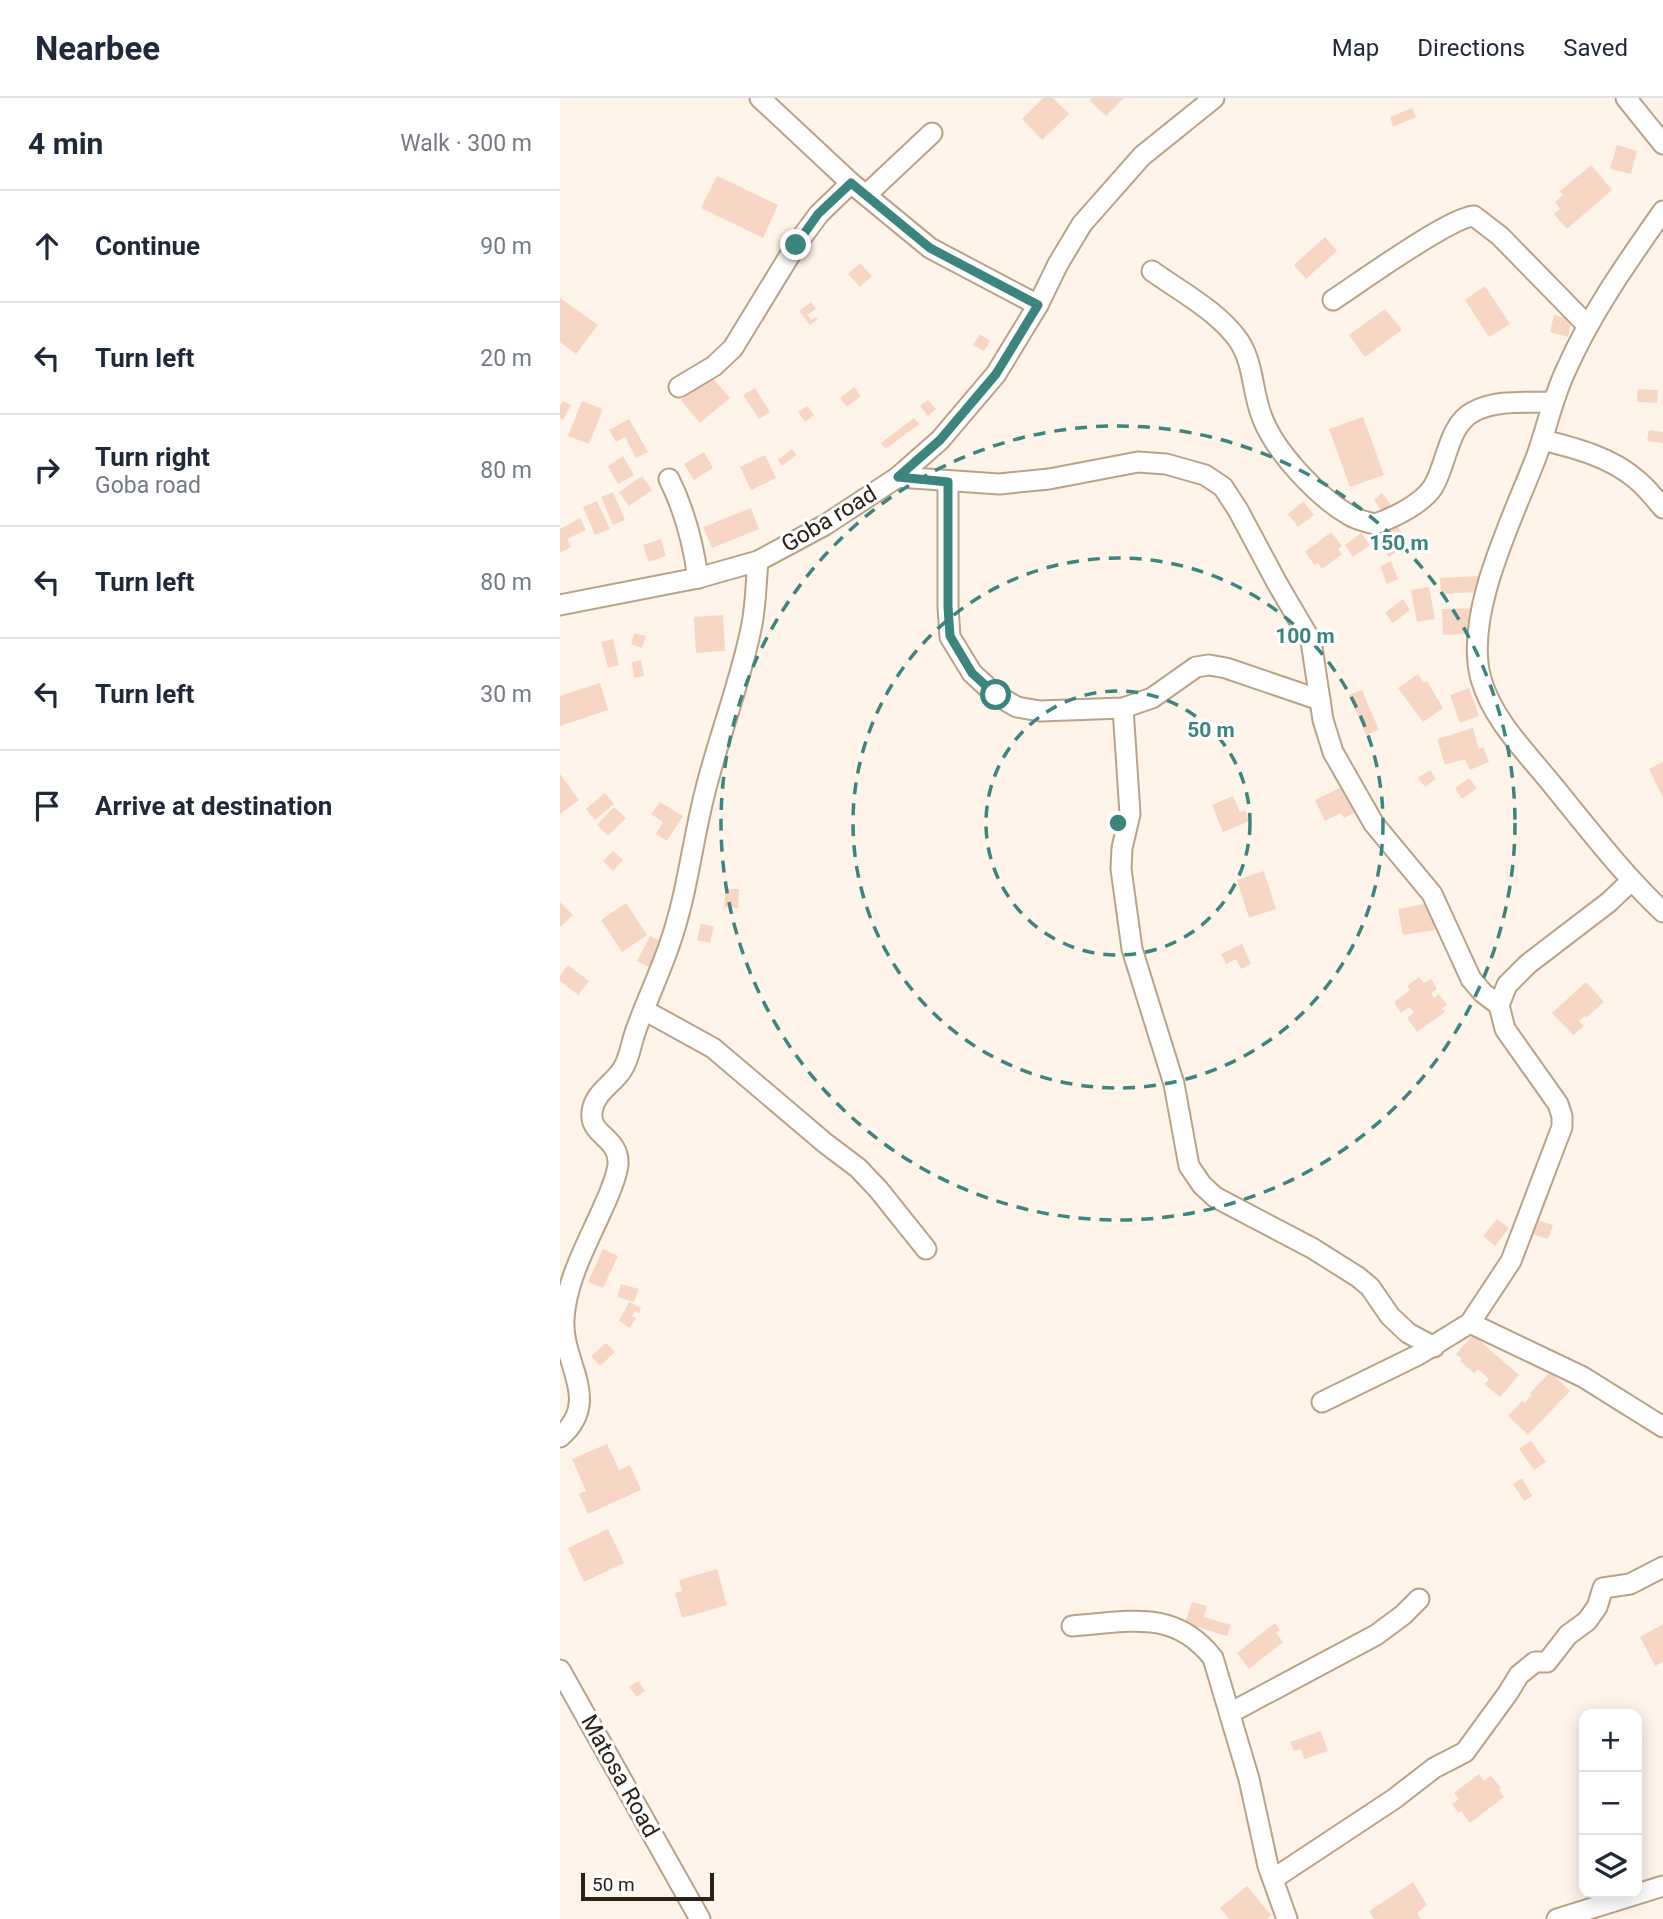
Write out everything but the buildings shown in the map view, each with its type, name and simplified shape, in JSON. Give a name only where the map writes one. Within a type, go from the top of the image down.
[{"type":"street","points":[[1626,98],[1663,144]]},
{"type":"street","points":[[763,99],[859,189],[930,248],[1038,305]]},
{"type":"street","name":"Goba road","points":[[561,602],[698,578],[758,561],[825,525],[898,477],[940,440],[996,374],[1038,305],[1082,224],[1142,156],[1209,100]]},
{"type":"street","points":[[679,387],[714,366],[733,348],[818,214],[859,189],[932,133]]},
{"type":"street","points":[[1663,211],[1588,326],[1566,370],[1553,402],[1543,440],[1491,572],[1477,653],[1487,696],[1506,727],[1631,881],[1663,912]]},
{"type":"street","points":[[1333,300],[1442,229],[1465,216],[1474,216],[1500,236],[1588,326]]},
{"type":"street","points":[[1152,271],[1210,311],[1237,339],[1249,363],[1261,416],[1269,432],[1292,467],[1328,501],[1352,517],[1375,524],[1417,502],[1432,489],[1461,423],[1472,412],[1507,403],[1553,402]]},
{"type":"street","points":[[1543,440],[1587,452],[1613,464],[1636,479],[1663,508]]},
{"type":"street","points":[[898,477],[999,484],[1049,479],[1138,462],[1166,464],[1205,475],[1223,487],[1311,640],[1320,700],[1333,752],[1374,824],[1420,876],[1432,894],[1471,979],[1499,1005]]},
{"type":"street","points":[[669,479],[682,505],[694,547],[698,578]]},
{"type":"street","points":[[948,482],[950,636],[972,673],[996,695],[1017,706],[1040,711],[1123,708],[1153,698],[1196,667],[1209,665],[1226,668],[1320,700]]},
{"type":"street","points":[[560,1437],[577,1419],[580,1401],[577,1376],[565,1342],[566,1299],[613,1184],[618,1165],[617,1151],[592,1122],[592,1110],[598,1096],[623,1069],[670,944],[705,793],[739,680],[752,623],[758,561]]},
{"type":"street","points":[[1123,708],[1129,814],[1121,869],[1132,949],[1174,1084],[1189,1166],[1214,1197],[1312,1248],[1358,1277],[1380,1299],[1390,1316],[1408,1333],[1434,1347]]},
{"type":"street","points":[[1322,1402],[1434,1347],[1470,1323],[1511,1261],[1562,1127],[1562,1116],[1558,1104],[1505,1029],[1499,1005],[1507,985],[1528,964],[1609,902],[1631,881]]},
{"type":"street","points":[[644,1010],[713,1048],[858,1168],[926,1249]]},
{"type":"street","points":[[1470,1323],[1583,1377],[1663,1427]]},
{"type":"street","points":[[1273,1879],[1394,1799],[1434,1768],[1465,1752],[1519,1675],[1535,1662],[1547,1662],[1568,1635],[1587,1621],[1597,1607],[1602,1588],[1630,1584],[1663,1567]]},
{"type":"street","points":[[1230,1713],[1376,1635],[1419,1599]]},
{"type":"street","points":[[1072,1626],[1148,1621],[1186,1632],[1213,1658],[1249,1779],[1273,1879],[1287,1919]]},
{"type":"street","name":"Matosa Road","points":[[560,1670],[701,1919]]},
{"type":"street","points":[[1557,1919],[1663,1886]]},
{"type":"route","points":[[796,245],[818,214],[851,183],[930,248],[1038,305],[996,374],[940,440],[898,477],[948,482],[950,636],[972,673],[996,695]]}]
